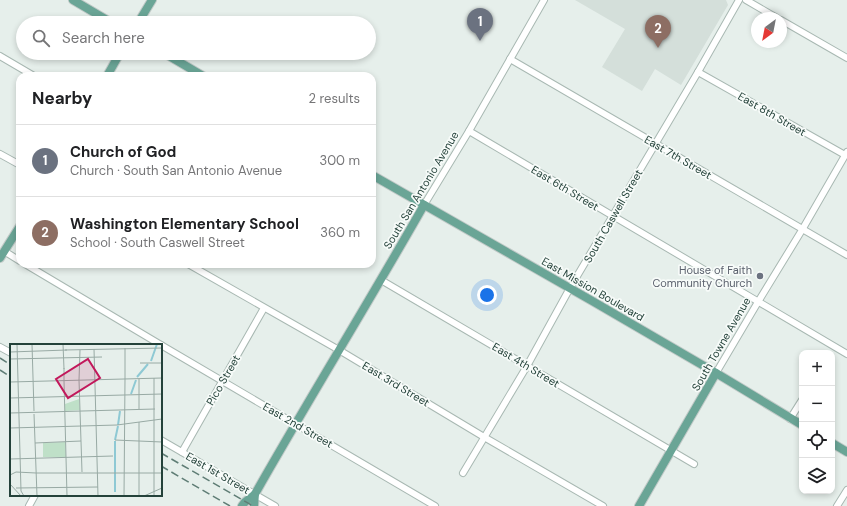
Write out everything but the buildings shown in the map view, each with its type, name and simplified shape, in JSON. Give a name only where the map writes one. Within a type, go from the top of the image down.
[{"type":"main road","points":[[73,0],[100,16]]},
{"type":"main road","points":[[142,16],[152,0]]},
{"type":"main road","points":[[109,72],[116,60]]},
{"type":"main road","points":[[176,60],[196,72]]},
{"type":"main road","name":"East Mission Boulevard","points":[[376,177],[570,288],[799,423]]},
{"type":"main road","name":"South San Antonio Avenue","points":[[255,494],[295,423],[382,280],[424,206]]},
{"type":"main road","points":[[2,255],[16,232]]},
{"type":"main road","name":"South Towne Avenue","points":[[639,506],[716,374]]},
{"type":"main road","points":[[835,445],[847,452]]},
{"type":"main road","points":[[242,506],[255,494]]},
{"type":"main road","points":[[254,506],[255,494]]},
{"type":"street","name":"South San Antonio Avenue","points":[[424,206],[544,0]]},
{"type":"street","name":"South Caswell Street","points":[[463,474],[739,0]]},
{"type":"street","points":[[746,0],[767,12]]},
{"type":"street","points":[[787,23],[847,58]]},
{"type":"street","points":[[0,56],[27,72]]},
{"type":"street","name":"East 7th Street","points":[[510,59],[847,256]]},
{"type":"street","name":"East 8th Street","points":[[698,72],[846,154]]},
{"type":"street","name":"East 6th Street","points":[[469,131],[847,354]]},
{"type":"street","points":[[0,154],[16,164]]},
{"type":"street","name":"South Towne Avenue","points":[[716,374],[846,154]]},
{"type":"street","points":[[2,255],[16,260]]},
{"type":"street","name":"East 2nd Street","points":[[32,268],[159,344]]},
{"type":"street","name":"East 3rd Street","points":[[196,268],[339,350],[602,506]]},
{"type":"street","name":"East 4th Street","points":[[382,280],[694,464]]},
{"type":"street","name":"Pico Street","points":[[182,452],[264,308]]},
{"type":"street","name":"East 2nd Street","points":[[162,346],[435,506]]},
{"type":"street","points":[[0,347],[10,352]]},
{"type":"street","points":[[790,418],[799,404]]},
{"type":"street","name":"East 1st Street","points":[[162,441],[275,506]]},
{"type":"street","points":[[837,506],[847,490]]},
{"type":"street","points":[[29,506],[34,496]]},
{"type":"shaded area","points":[[575,0],[726,0],[728,5],[681,85],[655,69],[642,91],[602,67],[625,29]]},
{"type":"railway","points":[[0,358],[10,364]]},
{"type":"railway","points":[[0,370],[10,376]]},
{"type":"railway","points":[[162,454],[253,506]]},
{"type":"railway","points":[[162,467],[230,506]]},
{"type":"place","name":"Church of God","points":[[480,41]]},
{"type":"place","name":"Washington Elementary School","points":[[658,48]]},
{"type":"place","name":"House of Faith Community Church","points":[[760,276]]}]
